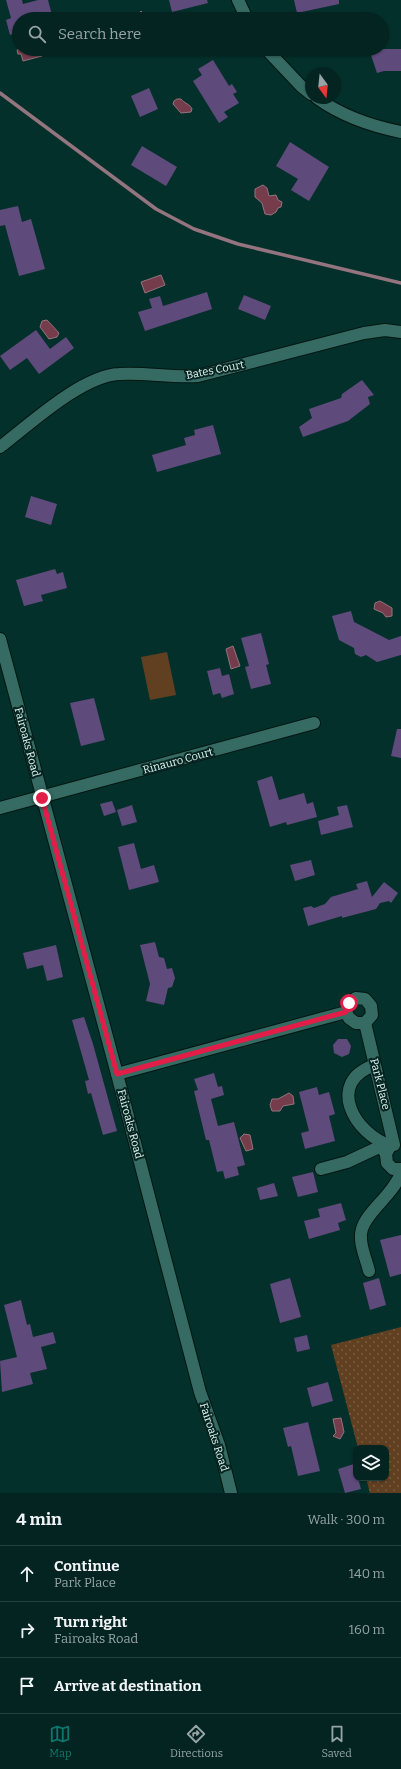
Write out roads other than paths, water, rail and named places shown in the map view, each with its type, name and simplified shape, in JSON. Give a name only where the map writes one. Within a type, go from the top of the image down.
[{"type":"street","points":[[238,0],[244,12]]},
{"type":"street","points":[[273,56],[305,89]]},
{"type":"street","points":[[328,104],[355,119],[401,132]]},
{"type":"street","name":"Bates Court","points":[[0,447],[57,401],[93,381],[117,374],[177,377],[198,376],[364,333],[385,330],[401,332]]},
{"type":"street","name":"Fairoaks Road","points":[[0,638],[117,1074],[200,1392],[219,1445],[231,1493]]},
{"type":"street","name":"Rinauro Court","points":[[0,808],[42,798],[314,723]]},
{"type":"street","points":[[356,998],[365,999],[371,1006],[372,1015],[365,1023],[356,1024],[349,1018],[346,1012],[349,1003],[356,998]]},
{"type":"street","points":[[117,1074],[346,1012]]},
{"type":"street","name":"Park Place","points":[[365,1023],[393,1147],[387,1163],[394,1169],[401,1169]]},
{"type":"street","points":[[375,1065],[363,1069],[350,1083],[348,1092],[350,1103],[358,1125],[382,1143],[393,1147]]},
{"type":"street","points":[[321,1169],[357,1158],[377,1148],[393,1147]]},
{"type":"street","points":[[369,1271],[362,1244],[362,1230],[366,1219],[392,1190],[401,1173]]},
{"type":"waterway","points":[[0,93],[156,209],[194,229],[238,244],[401,283]]}]
